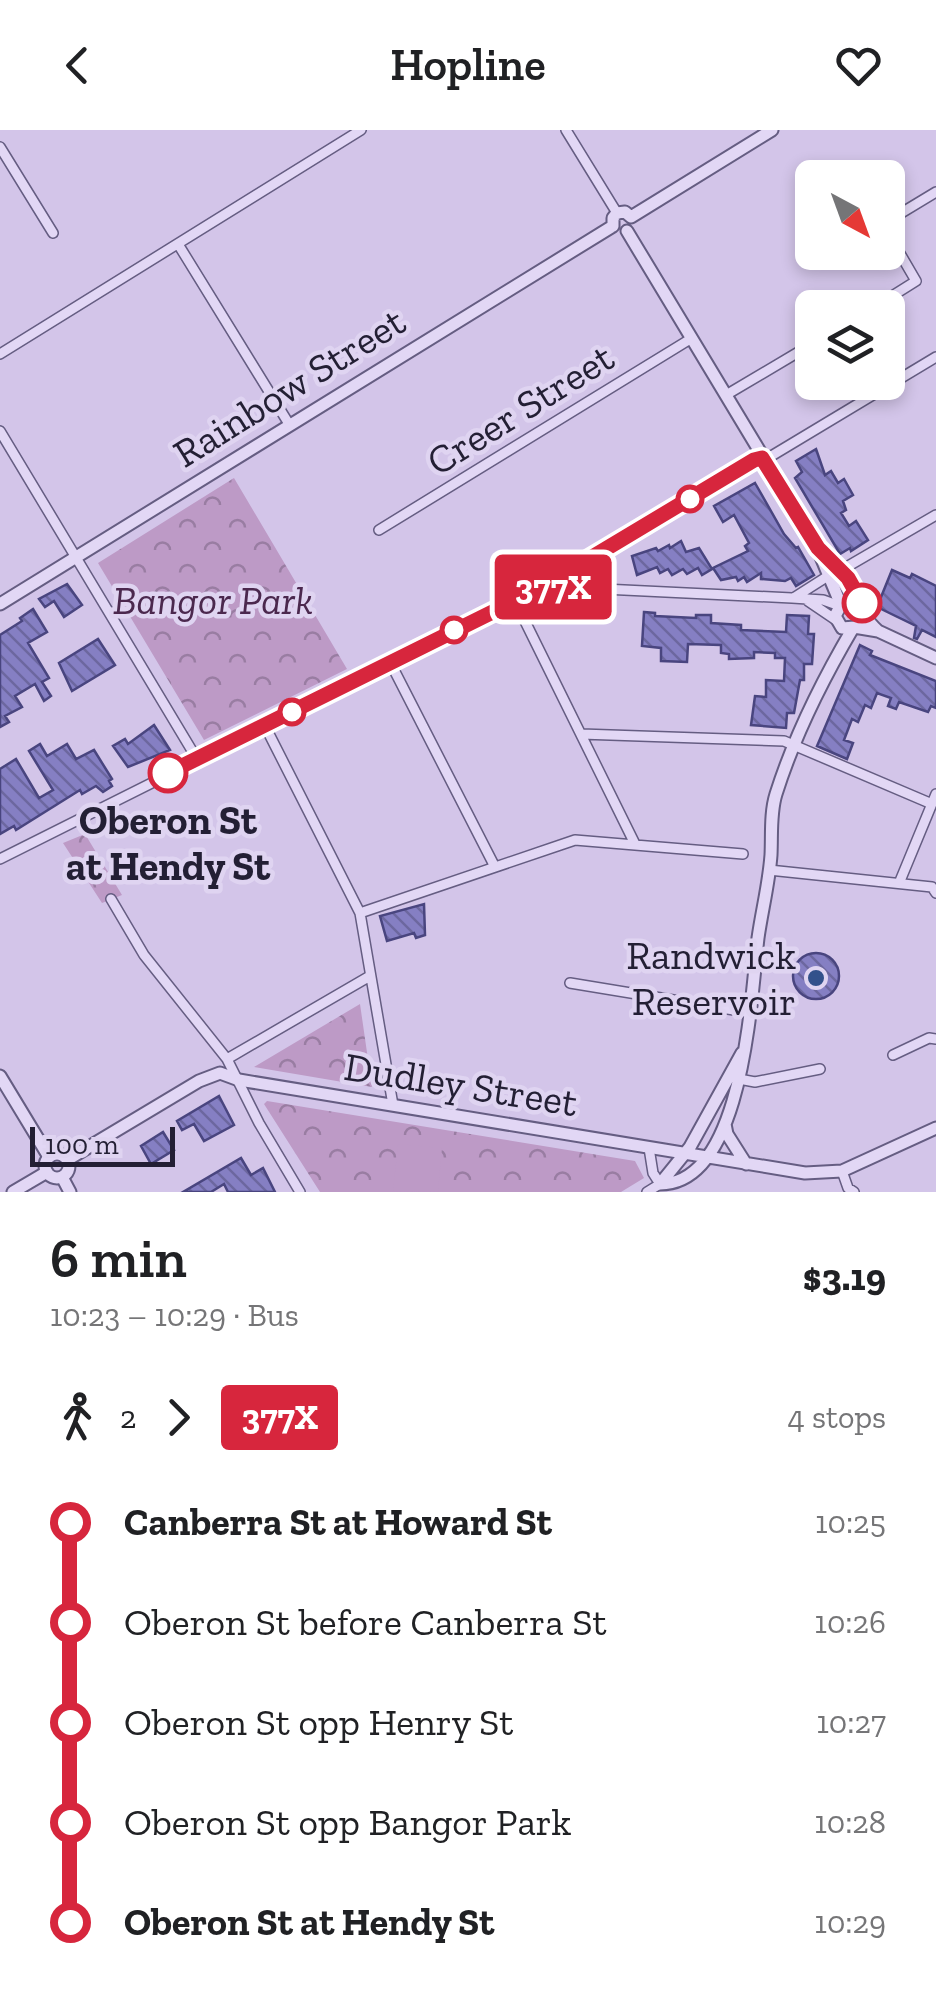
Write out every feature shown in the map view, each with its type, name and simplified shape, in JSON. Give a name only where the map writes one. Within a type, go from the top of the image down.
[{"type":"street","points":[[0,354],[360,130]]},
{"type":"street","points":[[566,130],[618,231],[627,231]]},
{"type":"street","points":[[631,216],[772,130]]},
{"type":"street","points":[[0,147],[53,233]]},
{"type":"street","points":[[905,211],[936,192]]},
{"type":"street","points":[[615,220],[622,212],[631,216]]},
{"type":"street","points":[[627,231],[632,225],[631,216]]},
{"type":"street","name":"Rainbow Street","points":[[0,604],[615,220]]},
{"type":"street","points":[[627,231],[833,574],[878,631]]},
{"type":"street","points":[[178,244],[289,424]]},
{"type":"street","points":[[902,290],[916,281],[905,262]]},
{"type":"street","name":"Creer Street","points":[[379,530],[692,338]]},
{"type":"street","points":[[726,396],[795,354]]},
{"type":"street","points":[[562,587],[579,565],[936,357]]},
{"type":"street","points":[[0,432],[197,759]]},
{"type":"street","points":[[792,598],[936,515]]},
{"type":"street","points":[[833,574],[840,606],[836,612],[833,661]]},
{"type":"street","points":[[0,858],[537,590],[562,587],[792,598],[858,610]]},
{"type":"street","points":[[806,599],[844,628],[878,631],[936,658]]},
{"type":"street","points":[[515,601],[634,844]]},
{"type":"street","points":[[647,1192],[663,1188],[708,1158],[725,1120],[739,1079],[752,1013],[775,797],[833,661],[854,628],[858,610]]},
{"type":"street","points":[[390,662],[495,867]]},
{"type":"street","points":[[264,726],[360,913],[393,1105]]},
{"type":"street","points":[[581,734],[760,739],[795,746],[934,799],[900,881]]},
{"type":"street","points":[[360,913],[575,840],[744,854]]},
{"type":"street","points":[[769,870],[900,881],[932,886],[936,893]]},
{"type":"street","points":[[111,900],[144,955],[227,1059],[300,1192]]},
{"type":"street","points":[[227,1059],[370,976]]},
{"type":"street","points":[[570,982],[752,1013]]},
{"type":"street","points":[[893,1056],[929,1038],[936,1039]]},
{"type":"street","points":[[663,1188],[745,1048]]},
{"type":"street","points":[[739,1079],[755,1082],[820,1070]]},
{"type":"street","name":"Dudley Street","points":[[67,1160],[220,1073],[240,1080],[684,1155],[806,1173],[842,1171]]},
{"type":"street","points":[[0,1076],[50,1158]]},
{"type":"street","points":[[725,1120],[728,1134],[746,1164]]},
{"type":"street","points":[[854,1192],[842,1171],[936,1128]]},
{"type":"street","points":[[649,1148],[653,1173],[663,1188]]},
{"type":"street","points":[[58,1155],[67,1160],[68,1171],[62,1177],[54,1178],[47,1172],[50,1158],[58,1155]]},
{"type":"street","points":[[13,1192],[47,1172]]},
{"type":"street","points":[[62,1177],[70,1192]]},
{"type":"green space","name":"Bangor Park","points":[[234,478],[347,669],[204,740],[98,563]]},
{"type":"green space","points":[[85,834],[122,895],[102,903],[63,843]]},
{"type":"green space","points":[[360,1004],[372,1087],[254,1067]]},
{"type":"green space","points":[[267,1101],[635,1161],[644,1178],[621,1192],[320,1192],[264,1104]]},
{"type":"green space","points":[[398,1144],[442,1148],[438,1192],[393,1191]]},
{"type":"building","points":[[816,449],[825,475],[831,471],[838,483],[844,479],[853,495],[843,501],[846,510],[841,513],[849,526],[856,521],[868,540],[851,551],[850,548],[840,554],[795,478],[802,472],[796,461]]},
{"type":"building","points":[[755,483],[784,534],[798,547],[814,575],[796,586],[791,578],[761,579],[761,573],[747,582],[744,577],[738,581],[736,577],[721,580],[713,568],[748,551],[745,546],[749,543],[734,515],[723,522],[714,506]]},
{"type":"building","points":[[681,541],[686,552],[699,548],[712,569],[702,575],[698,568],[672,575],[668,569],[660,573],[657,567],[637,575],[632,556],[669,545],[670,548]]},
{"type":"building","points":[[892,570],[910,578],[912,574],[936,586],[936,637],[922,630],[914,638],[916,626],[877,607]]},
{"type":"building","points":[[67,584],[82,605],[64,617],[54,601],[45,607],[39,599]]},
{"type":"building","points":[[33,609],[47,632],[28,643],[49,678],[42,682],[51,696],[44,701],[35,684],[15,696],[22,707],[5,716],[9,722],[0,727],[0,635]]},
{"type":"building","points":[[644,612],[696,618],[711,615],[711,623],[741,625],[741,630],[786,632],[787,615],[809,616],[808,634],[814,634],[812,664],[804,664],[804,680],[800,680],[794,713],[787,713],[786,728],[751,725],[755,696],[766,697],[766,680],[784,681],[785,658],[775,658],[775,653],[754,652],[754,658],[729,659],[729,654],[721,653],[721,645],[688,644],[687,662],[661,661],[661,648],[642,646]]},
{"type":"building","points":[[98,639],[115,665],[72,691],[59,663]]},
{"type":"building","points":[[860,645],[872,651],[870,655],[936,681],[936,708],[931,706],[928,712],[899,702],[896,709],[888,706],[891,698],[877,693],[871,708],[865,705],[858,722],[852,719],[844,740],[853,743],[847,759],[817,746]]},
{"type":"building","points":[[154,725],[170,750],[128,767],[113,746],[125,739],[128,744]]},
{"type":"building","points":[[40,744],[47,756],[67,744],[76,759],[94,750],[112,779],[112,786],[103,792],[96,786],[82,794],[80,790],[16,830],[14,826],[0,834],[0,769],[16,759],[39,798],[53,790],[29,751]]},
{"type":"building","points":[[424,904],[425,935],[416,938],[414,933],[387,941],[380,916]]},
{"type":"building","name":"Randwick Reservoir","points":[[816,953],[832,960],[839,976],[832,992],[816,999],[800,992],[793,976],[800,960]]},
{"type":"building","points":[[219,1096],[234,1125],[204,1141],[194,1124],[182,1130],[177,1121]]},
{"type":"building","points":[[163,1132],[174,1150],[151,1164],[141,1146]]},
{"type":"building","points":[[241,1158],[251,1175],[263,1168],[275,1192],[228,1192],[224,1184],[211,1192],[183,1192]]},
{"type":"bus line","name":"377X","points":[[168,773],[537,590],[562,587],[579,565],[762,458],[818,548],[848,578],[862,603]]},
{"type":"place","name":"Oberon St at Hendy St","points":[[168,773]]},
{"type":"place","name":"Randwick Reservoir","points":[[816,978]]}]
